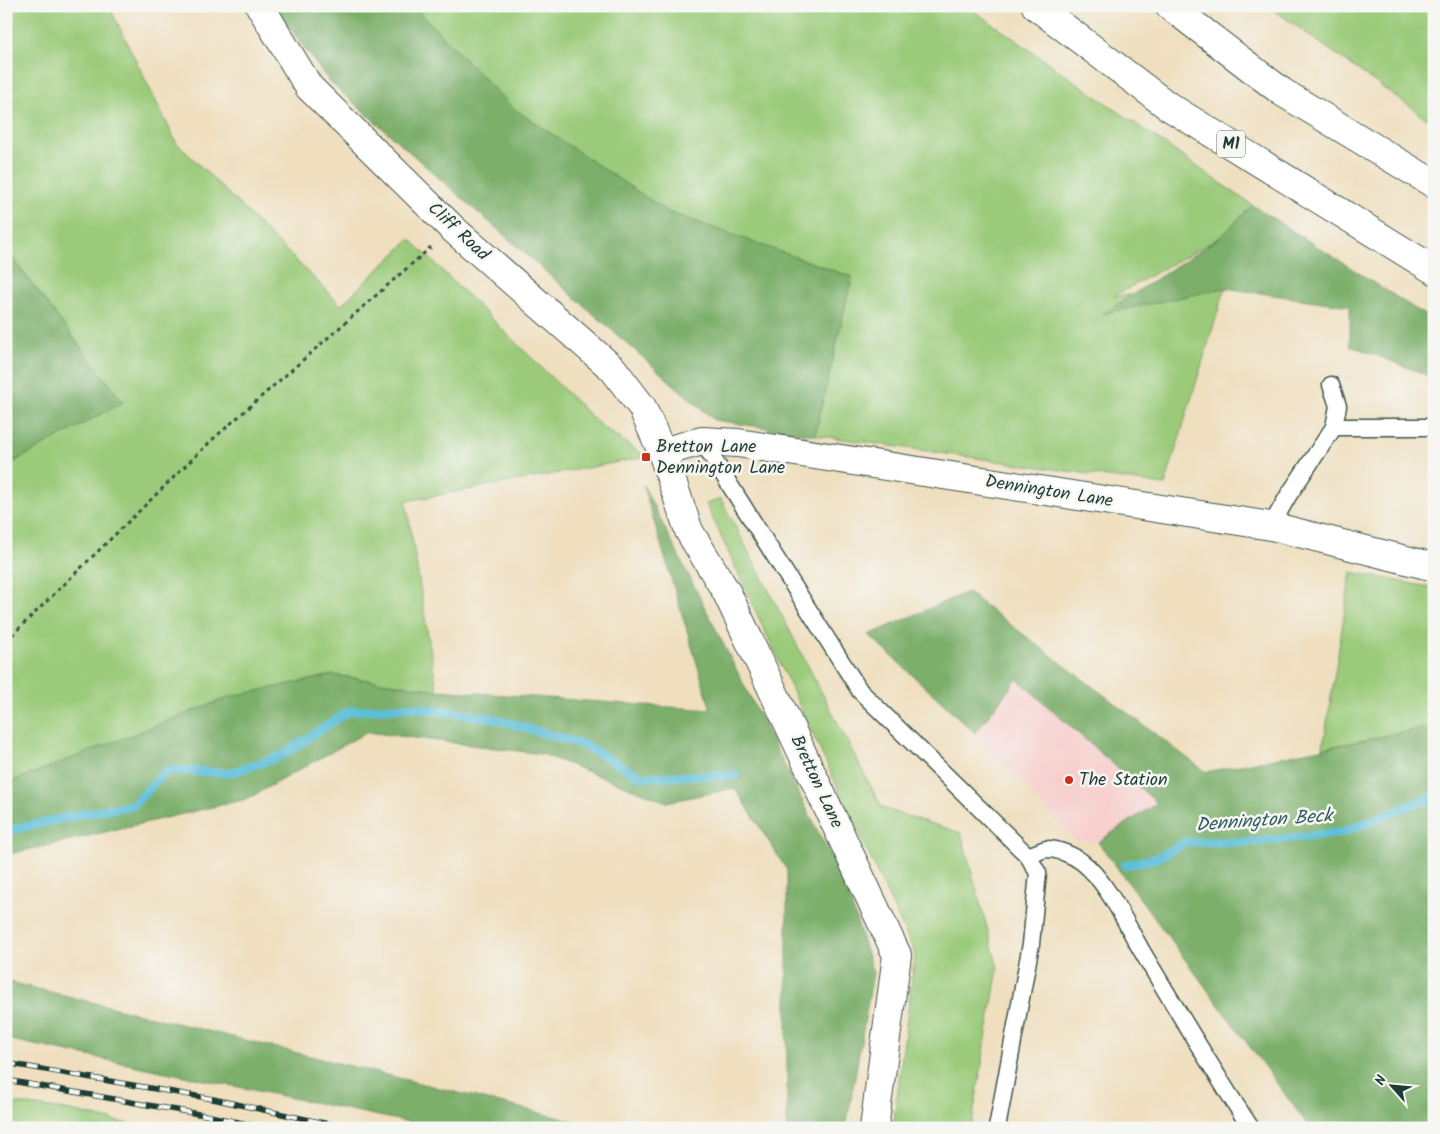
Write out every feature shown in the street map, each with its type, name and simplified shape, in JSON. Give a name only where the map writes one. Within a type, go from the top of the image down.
[{"type":"main road","name":"Cliff Road","points":[[260,6],[309,87],[452,228],[612,369],[642,407],[662,452]]},
{"type":"main road","name":"M1","points":[[1036,6],[1168,106],[1434,270]]},
{"type":"main road","points":[[1170,6],[1282,92],[1434,184]]},
{"type":"main road","name":"Dennington Lane","points":[[662,452],[702,441],[738,443],[1271,526],[1434,567]]},
{"type":"main road","name":"Bretton Lane","points":[[662,452],[689,531],[727,593],[897,955],[874,1128]]},
{"type":"lane","points":[[1271,526],[1288,496],[1334,427],[1338,406],[1330,385]]},
{"type":"lane","points":[[1334,427],[1434,427]]},
{"type":"lane","points":[[702,441],[860,691],[1028,856],[1038,873],[1031,944],[997,1128]]},
{"type":"lane","points":[[1028,856],[1046,849],[1069,854],[1082,862],[1093,873],[1109,893],[1172,1003],[1251,1128]]},
{"type":"path","points":[[6,641],[212,440],[452,228]]},
{"type":"shaded area","points":[[1017,679],[1157,804],[1098,842],[1075,840],[975,733]]},
{"type":"green space","points":[[6,6],[109,6],[176,142],[341,305],[410,239],[600,425],[646,457],[406,501],[437,690],[333,675],[229,697],[6,784],[6,466],[123,402],[6,250]]},
{"type":"green space","points":[[273,6],[413,6],[513,108],[668,212],[852,277],[815,435],[714,420],[329,81]]},
{"type":"green space","points":[[413,6],[967,6],[1252,205],[1222,236],[1114,296],[1225,288],[1165,485],[815,435],[852,277],[668,212],[519,115]]},
{"type":"green space","points":[[1268,6],[1417,6],[1434,14],[1434,124]]},
{"type":"green space","points":[[1252,205],[1434,321],[1434,378],[1350,345],[1350,306],[1225,288],[1103,314],[1222,236]]},
{"type":"green space","points":[[6,250],[123,402],[6,466]]},
{"type":"green space","points":[[643,485],[846,887],[873,973],[846,1128],[787,1128],[787,870],[735,788],[667,802],[542,754],[367,732],[247,799],[6,855],[6,784],[229,697],[333,675],[437,690],[711,710]]},
{"type":"green space","points":[[721,499],[882,808],[961,833],[998,968],[971,1128],[893,1128],[915,954],[706,504]]},
{"type":"green space","points":[[1351,572],[1434,588],[1434,726],[1323,748]]},
{"type":"green space","points":[[967,592],[1206,772],[1434,726],[1434,1128],[1310,1128],[1098,842],[1157,803],[1017,679],[975,733],[869,635]]},
{"type":"green space","points":[[6,981],[601,1128],[437,1128],[6,1039]]},
{"type":"green space","points":[[6,1102],[66,1110],[147,1128],[6,1128]]},
{"type":"waterway","name":"Dennington Beck","points":[[6,831],[133,805],[167,770],[230,773],[281,756],[349,711],[412,707],[492,718],[584,745],[641,777],[736,775]]},
{"type":"waterway","name":"Dennington Beck","points":[[1125,865],[1157,858],[1186,842],[1256,842],[1343,832],[1434,796]]},
{"type":"railway","points":[[6,1063],[213,1099],[347,1128]]},
{"type":"railway","points":[[6,1080],[267,1128]]},
{"type":"place","name":"Bretton Lane Dennington Lane","points":[[646,457]]},
{"type":"place","name":"The Station","points":[[1069,780]]}]
